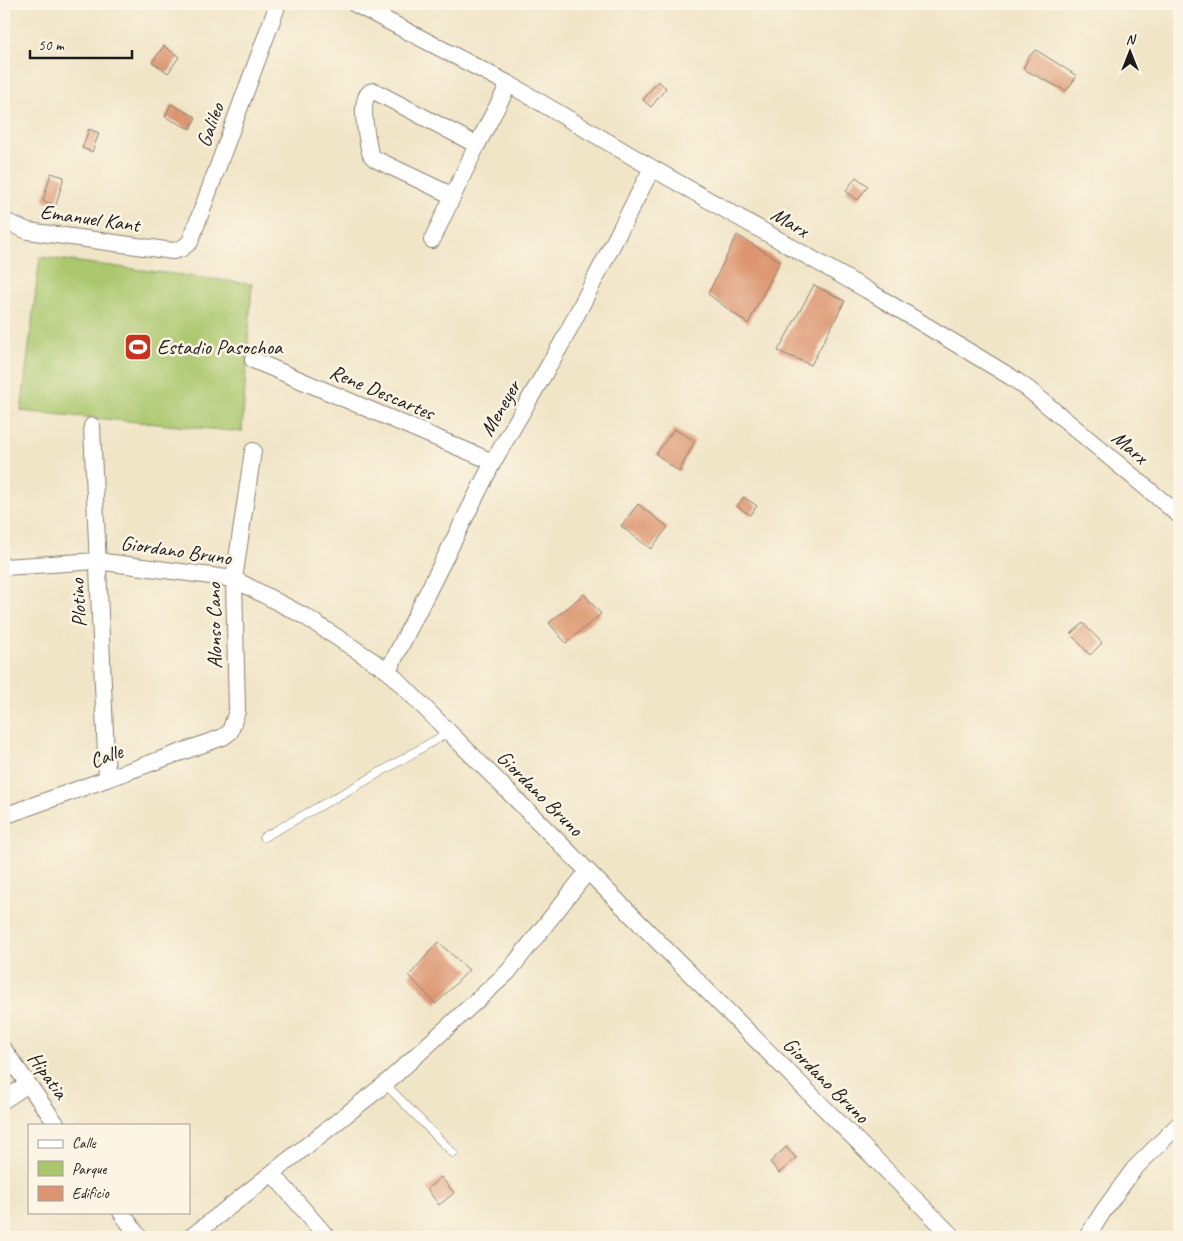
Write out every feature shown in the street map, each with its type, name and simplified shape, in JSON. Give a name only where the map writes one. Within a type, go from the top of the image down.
[{"type":"street","name":"Galileo","points":[[173,251],[181,249],[190,242],[278,4]]},
{"type":"street","name":"Marx","points":[[355,4],[509,84],[867,290],[1011,377],[1028,389],[1179,515]]},
{"type":"street","points":[[432,240],[509,84]]},
{"type":"street","points":[[453,196],[375,159],[371,155],[363,106],[364,98],[374,91],[477,146]]},
{"type":"street","name":"Meneyer","points":[[388,671],[493,462],[562,343],[652,168]]},
{"type":"street","name":"Emanuel Kant","points":[[4,221],[28,231],[173,251]]},
{"type":"street","name":"Rene Descartes","points":[[254,360],[493,462]]},
{"type":"street","name":"Plotino","points":[[92,426],[107,778]]},
{"type":"street","name":"Alonso Cano","points":[[223,737],[230,732],[237,710],[234,579],[253,451]]},
{"type":"street","name":"Giordano Bruno","points":[[4,566],[97,560],[234,579],[306,616],[388,671],[953,1237]]},
{"type":"street","name":"Calle","points":[[4,816],[223,737]]},
{"type":"street","points":[[191,1237],[385,1084],[508,972],[588,871]]},
{"type":"street","name":"Hipatia","points":[[4,1050],[56,1124]]},
{"type":"street","points":[[4,1100],[28,1084]]},
{"type":"street","points":[[1087,1237],[1134,1169],[1179,1124]]},
{"type":"street","points":[[272,1173],[327,1237]]},
{"type":"street","points":[[122,1214],[139,1237]]},
{"type":"lane","points":[[264,837],[449,732]]},
{"type":"lane","points":[[385,1084],[453,1153]]},
{"type":"green space","name":"Estadio Pasochoa","points":[[40,257],[252,284],[242,432],[21,411]]},
{"type":"building","points":[[164,46],[179,57],[168,73],[152,62]]},
{"type":"building","points":[[1036,50],[1077,76],[1066,91],[1023,69],[1029,56]]},
{"type":"building","points":[[658,81],[666,88],[651,107],[643,100]]},
{"type":"building","points":[[171,104],[196,117],[190,129],[165,117]]},
{"type":"building","points":[[89,129],[99,133],[92,152],[82,148]]},
{"type":"building","points":[[51,173],[64,177],[56,205],[43,201]]},
{"type":"building","points":[[856,177],[868,186],[858,200],[846,191]]},
{"type":"building","points":[[737,235],[780,261],[748,324],[708,294]]},
{"type":"building","points":[[814,285],[845,301],[811,365],[778,351]]},
{"type":"building","points":[[674,429],[695,441],[679,472],[656,454]]},
{"type":"building","points":[[744,497],[757,506],[750,515],[737,506]]},
{"type":"building","points":[[638,504],[668,527],[651,549],[621,526]]},
{"type":"building","points":[[584,594],[601,614],[566,643],[549,623]]},
{"type":"building","points":[[1083,623],[1102,643],[1090,655],[1071,634]]},
{"type":"building","points":[[438,942],[469,970],[436,1004],[409,976]]},
{"type":"building","points":[[786,1147],[796,1158],[779,1173],[770,1162]]},
{"type":"building","points":[[441,1177],[454,1193],[439,1205],[427,1189]]},
{"type":"place","name":"Estadio Pasochoa","points":[[138,347]]}]
